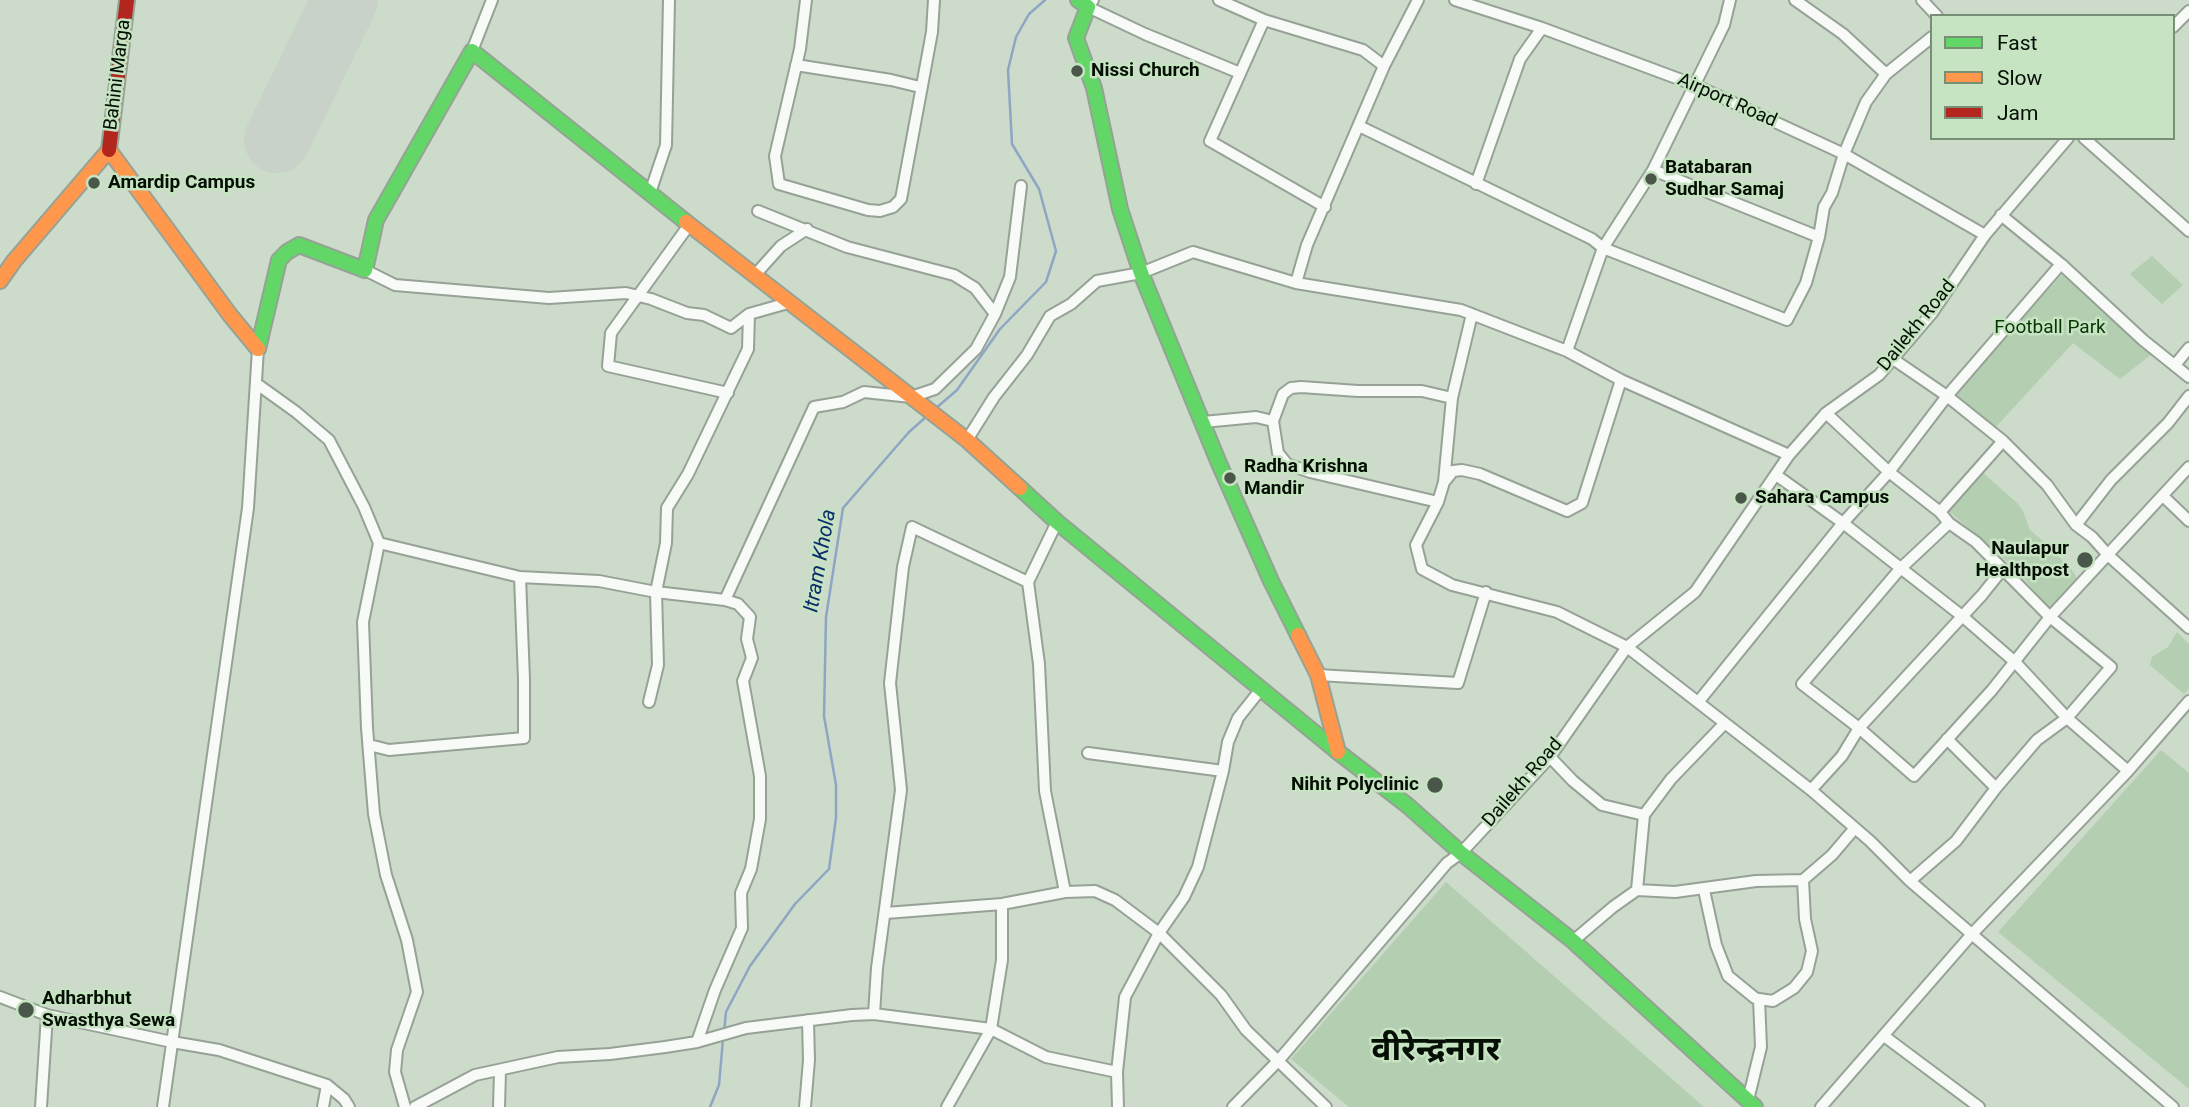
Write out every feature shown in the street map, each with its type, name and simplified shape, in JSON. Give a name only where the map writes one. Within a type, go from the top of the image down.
[{"type":"street","name":"Bahini Marga","points":[[109,150],[127,0]]},
{"type":"street","points":[[365,270],[376,220],[472,51],[492,0]]},
{"type":"street","points":[[650,194],[666,145],[669,0]]},
{"type":"street","points":[[806,0],[796,65],[775,156],[779,184],[868,210],[880,211],[893,208],[901,199],[932,32],[934,0]]},
{"type":"street","points":[[1219,0],[1264,20],[1363,50],[1384,66]]},
{"type":"street","points":[[1296,283],[1307,245],[1384,66],[1418,0]]},
{"type":"street","name":"Airport Road","points":[[1455,0],[1542,28],[1695,85],[1844,154],[1985,234]]},
{"type":"street","points":[[1567,351],[1603,248],[1654,170],[1724,25],[1730,0]]},
{"type":"street","points":[[1795,0],[1843,34],[1886,74]]},
{"type":"street","points":[[1922,0],[1935,14]]},
{"type":"street","points":[[1240,73],[1145,34],[1087,3],[1076,38],[1094,88],[1120,209],[1141,273],[1271,581],[1318,676],[1338,752]]},
{"type":"street","points":[[2175,25],[2189,11]]},
{"type":"street","points":[[1264,20],[1210,141],[1325,207]]},
{"type":"street","points":[[1476,184],[1520,59],[1542,28]]},
{"type":"street","points":[[1359,126],[1592,239],[1603,248],[1787,320],[1806,283],[1824,207],[1832,193],[1844,154],[1866,102],[1886,74],[1930,39]]},
{"type":"street","points":[[472,51],[788,303],[967,440],[1057,522],[1338,752],[1407,805],[1461,853],[1573,941],[1752,1104]]},
{"type":"street","points":[[796,65],[891,79],[920,87]]},
{"type":"street","name":"Dailekh Road","points":[[1233,1107],[1279,1060],[1447,863],[1461,853],[1550,757],[1627,647],[1695,592],[1789,455],[1826,413],[1879,375],[1932,313],[1985,234],[2066,140]]},
{"type":"street","points":[[2086,140],[2189,230]]},
{"type":"street","points":[[0,281],[109,150],[258,349]]},
{"type":"street","points":[[1654,170],[1819,237]]},
{"type":"street","points":[[724,600],[814,407],[843,402],[863,392],[915,399],[935,389],[976,348],[995,314],[1010,277],[1021,186]]},
{"type":"street","points":[[758,211],[881,258],[954,275],[975,288],[995,314]]},
{"type":"street","points":[[2001,215],[2189,377]]},
{"type":"street","points":[[689,225],[611,332],[608,366],[728,393]]},
{"type":"street","points":[[754,276],[781,246],[807,229]]},
{"type":"street","points":[[163,1107],[248,508],[258,349],[279,260],[299,245],[365,270],[395,285],[549,298],[626,293],[687,313],[704,315],[731,328],[748,313],[788,303]]},
{"type":"street","points":[[967,440],[994,397],[1027,355],[1050,316],[1071,304],[1097,281],[1141,273],[1193,252],[1296,283],[1461,310],[1567,351],[1620,380],[1789,455]]},
{"type":"street","points":[[1699,701],[1843,523],[1889,472],[1947,396],[2061,264]]},
{"type":"street","points":[[649,702],[658,665],[656,592],[666,543],[667,508],[688,474],[748,349],[748,313]]},
{"type":"street","points":[[1472,314],[1452,398],[1444,482],[1438,502],[1416,545],[1422,569],[1452,585],[1557,612],[1627,647],[1811,790],[1910,881],[2173,1107]]},
{"type":"street","points":[[2175,365],[2189,348]]},
{"type":"street","points":[[1892,359],[1947,396],[2003,441],[2048,485],[2076,525],[2189,628]]},
{"type":"street","points":[[1444,482],[1454,471],[1462,470],[1480,474],[1567,511],[1582,503],[1620,380]]},
{"type":"street","points":[[257,384],[329,440],[364,507],[379,543],[363,622],[369,745],[377,827],[386,875],[407,940],[417,992],[397,1051],[396,1072],[405,1107]]},
{"type":"street","points":[[1438,502],[1310,472],[1287,464],[1278,453],[1273,421],[1283,394],[1291,388],[1422,391],[1452,398]]},
{"type":"street","points":[[2076,525],[2111,480],[2168,423],[2189,396]]},
{"type":"street","points":[[1826,413],[1889,472],[1940,512],[1949,523],[1976,542],[2050,617],[2111,667],[2067,718],[2037,740],[1956,841],[1910,881]]},
{"type":"street","points":[[1203,422],[1256,417],[1273,421]]},
{"type":"street","points":[[1940,512],[2003,441]]},
{"type":"street","points":[[1949,523],[1900,569],[1802,684],[1859,728],[1914,776],[2015,662],[2050,617],[2189,467]]},
{"type":"street","points":[[1776,475],[1962,615],[2015,662],[2067,718],[2128,771]]},
{"type":"street","points":[[2164,497],[2189,521]]},
{"type":"street","points":[[1057,522],[1028,582],[1039,664],[1045,791],[1065,892]]},
{"type":"street","points":[[874,1014],[877,968],[901,790],[890,683],[903,567],[912,527],[1028,582]]},
{"type":"street","points":[[379,543],[520,578],[599,581],[656,592],[724,600],[738,604],[750,617],[747,639],[752,658],[743,681],[760,776],[760,818],[751,869],[741,893],[742,928],[715,990],[697,1042]]},
{"type":"street","points":[[1811,790],[1842,756],[1859,728],[2002,570]]},
{"type":"street","points":[[369,745],[388,750],[524,738],[520,578]]},
{"type":"street","points":[[1318,676],[1458,683],[1486,592]]},
{"type":"street","points":[[1118,1107],[1117,1072],[1125,997],[1159,933],[1184,897],[1198,867],[1228,743],[1238,718],[1261,689]]},
{"type":"street","points":[[1821,1107],[1972,934],[2128,771],[2189,701]]},
{"type":"street","points":[[1637,890],[1644,815],[1671,779],[1724,724]]},
{"type":"street","points":[[1947,739],[1996,788]]},
{"type":"street","points":[[1088,753],[1223,771]]},
{"type":"street","points":[[1550,757],[1602,805],[1644,815]]},
{"type":"street","points":[[1573,941],[1613,906],[1637,890],[1675,892],[1756,881],[1803,880],[1832,855],[1855,828]]},
{"type":"street","points":[[1704,890],[1717,945],[1728,976],[1755,998],[1773,1001],[1794,988],[1807,972],[1812,951],[1805,919],[1803,880]]},
{"type":"street","points":[[886,913],[1002,904],[1065,892],[1095,891],[1115,900],[1159,933],[1221,995],[1247,1030],[1326,1107]]},
{"type":"street","points":[[947,1107],[991,1028],[1002,960],[1002,904]]},
{"type":"street","points":[[0,997],[47,1015],[219,1050],[327,1085],[344,1099],[349,1107]]},
{"type":"street","points":[[1752,1104],[1761,1046],[1759,999]]},
{"type":"street","points":[[415,1107],[475,1075],[558,1056],[610,1054],[697,1042],[746,1028],[874,1014],[991,1028],[1046,1057],[1117,1072]]},
{"type":"street","points":[[41,1107],[47,1015]]},
{"type":"street","points":[[805,1107],[809,1060],[808,1020]]},
{"type":"street","points":[[1884,1036],[1979,1107]]},
{"type":"street","points":[[499,1107],[500,1071]]},
{"type":"street","points":[[323,1107],[327,1085]]},
{"type":"green space","points":[[2152,256],[2183,285],[2162,304],[2130,274]]},
{"type":"green space","name":"Football Park","points":[[2062,275],[2134,340],[2153,353],[2120,379],[2073,343],[1995,428],[1953,394]]},
{"type":"green space","points":[[1982,472],[2016,502],[2022,509],[2030,530],[2075,574],[2077,582],[2067,596],[2049,608],[2016,569],[1949,511],[1952,503]]},
{"type":"green space","points":[[2177,632],[2189,644],[2189,689],[2184,694],[2150,665],[2152,657],[2168,647]]},
{"type":"green space","points":[[2161,750],[2189,773],[2189,1089],[1998,932]]},
{"type":"green space","points":[[1446,882],[1704,1107],[1349,1107],[1291,1059]]},
{"type":"waterway","name":"Itram Khola","points":[[935,409],[957,390],[1000,329],[1046,282],[1056,251],[1039,189],[1012,144],[1008,70],[1016,37],[1029,14],[1045,0]]},
{"type":"waterway","name":"Itram Khola","points":[[724,1032],[726,1012],[750,966],[795,904],[829,869],[836,818],[836,785],[824,716],[826,617],[843,508],[909,432],[927,416]]},
{"type":"waterway","name":"Itram Khola","points":[[710,1107],[719,1085],[723,1039]]},
{"type":"runway","points":[[277,140],[345,0]]},
{"type":"traffic: fast","points":[[1078,0],[1088,7],[1076,38],[1094,88],[1120,209],[1141,273],[1218,461],[1298,635]]},
{"type":"traffic: fast","points":[[258,349],[279,260],[287,252],[299,245],[365,270],[376,220],[472,51],[686,222]]},
{"type":"traffic: fast","points":[[1020,488],[1057,522],[1338,752],[1407,805],[1461,853],[1573,941],[1755,1107]]},
{"type":"traffic: slow","points":[[109,150],[258,349]]},
{"type":"traffic: slow","points":[[0,281],[109,150]]},
{"type":"traffic: slow","points":[[686,222],[967,440],[1020,488]]},
{"type":"traffic: slow","points":[[1298,635],[1318,675],[1338,752]]},
{"type":"traffic: jam","points":[[109,150],[127,0]]},
{"type":"place","name":"Nissi Church","points":[[1077,71]]},
{"type":"place","name":"Batabaran Sudhar Samaj","points":[[1651,179]]},
{"type":"place","name":"Amardip Campus","points":[[94,183]]},
{"type":"place","name":"Radha Krishna Mandir","points":[[1230,478]]},
{"type":"place","name":"Sahara Campus","points":[[1741,498]]},
{"type":"place","name":"Naulapur Healthpost","points":[[2085,560]]},
{"type":"place","name":"Nihit Polyclinic","points":[[1435,785]]},
{"type":"place","name":"Adharbhut Swasthya Sewa","points":[[26,1010]]},
{"type":"district","name":"वीरेन्द्रनगर","points":[[1436,1052]]}]
